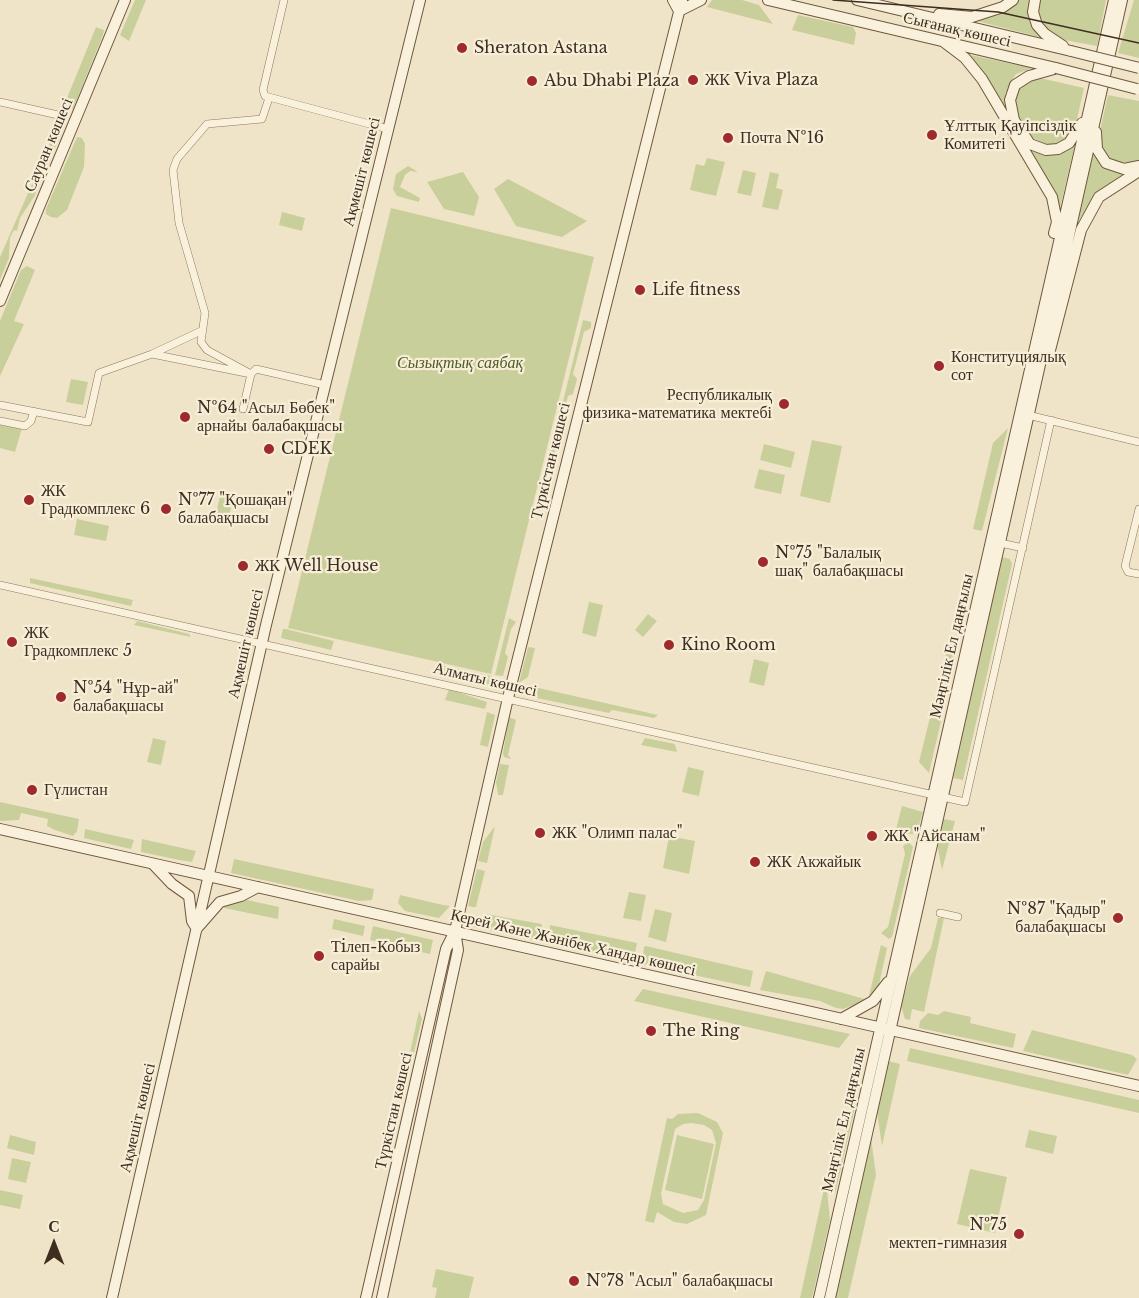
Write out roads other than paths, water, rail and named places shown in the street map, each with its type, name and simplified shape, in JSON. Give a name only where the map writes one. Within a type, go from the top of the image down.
[{"type":"main road","name":"Сауран көшесі","points":[[0,301],[125,0]]},
{"type":"main road","name":"Ақмешіт көшесі","points":[[113,1296],[262,643],[420,0]]},
{"type":"main road","points":[[673,0],[680,5],[701,0]]},
{"type":"main road","name":"Сығанақ көшесі","points":[[768,0],[1056,68],[1138,90]]},
{"type":"main road","points":[[907,12],[972,17],[1003,7],[1013,0]]},
{"type":"main road","points":[[1035,0],[1033,12],[1037,25],[1045,34],[1071,51]]},
{"type":"main road","points":[[1108,0],[1114,17],[1129,0]]},
{"type":"main road","name":"Мәңгілік Ел даңғылы","points":[[1114,0],[1114,17]]},
{"type":"main road","name":"Мәңгілік Ел даңғылы","points":[[819,1298],[885,1029],[1114,17],[1122,0]]},
{"type":"main road","points":[[855,21],[850,16],[850,6],[860,1]]},
{"type":"main road","name":"Сығанақ көшесі","points":[[860,1],[1139,68]]},
{"type":"main road","name":"Түркістан көшесі","points":[[366,1298],[447,949],[455,932],[508,698],[680,5]]},
{"type":"main road","points":[[960,46],[969,44],[973,34],[965,26]]},
{"type":"main road","points":[[944,42],[965,58],[982,79],[1052,197],[1057,222],[1025,365],[1030,389]]},
{"type":"main road","points":[[1056,68],[1021,80],[1011,94],[1011,113],[1027,141],[1034,147],[1046,150],[1064,146],[1092,114]]},
{"type":"main road","points":[[1092,114],[1097,149],[1101,158],[1117,168],[1139,166]]},
{"type":"main road","points":[[1030,389],[1045,369],[1081,230],[1099,197],[1139,171]]},
{"type":"main road","name":"Мәңгілік Ел даңғылы","points":[[995,542],[1028,416],[1030,389]]},
{"type":"main road","name":"Мәңгілік Ел даңғылы","points":[[830,1298],[885,1029],[892,977],[938,796]]},
{"type":"main road","name":"Керей Және Жәнібек Хандар көшесі","points":[[0,829],[1139,1086]]},
{"type":"main road","points":[[152,863],[172,884],[189,896],[192,921],[197,929],[220,903],[241,896],[258,886]]},
{"type":"main road","name":"Түркістан көшесі","points":[[382,1298],[458,950],[455,932]]},
{"type":"main road","points":[[841,1019],[873,1001],[892,977]]},
{"type":"street","points":[[284,0],[263,90],[265,96],[388,129]]},
{"type":"street","points":[[251,374],[207,350],[201,342],[205,314],[179,223],[173,170],[177,159],[207,124],[262,118],[269,98]]},
{"type":"street","points":[[0,102],[58,115]]},
{"type":"street","points":[[0,405],[88,422],[99,373],[152,354],[201,331]]},
{"type":"street","points":[[152,354],[251,374]]},
{"type":"street","points":[[243,409],[251,374],[256,369],[325,385]]},
{"type":"street","points":[[0,422],[25,426],[31,421],[34,411]]},
{"type":"street","points":[[1028,416],[1139,442]]},
{"type":"street","points":[[995,542],[1023,548],[1051,420]]},
{"type":"street","points":[[1139,509],[1125,566],[1128,572],[1139,574]]},
{"type":"street","name":"Алматы көшесі","points":[[0,585],[965,802],[1023,548]]},
{"type":"street","points":[[940,913],[958,917]]},
{"type":"tram line","points":[[833,0],[998,12],[1139,43]]},
{"type":"place","name":"Sheraton Astana","points":[[462,48]]},
{"type":"place","name":"ЖК Viva Plaza","points":[[693,80]]},
{"type":"place","name":"Abu Dhabi Plaza","points":[[532,81]]},
{"type":"place","name":"Ұлттық Қауіпсіздік Комитеті","points":[[932,135]]},
{"type":"place","name":"Почта №16","points":[[728,138]]},
{"type":"place","name":"Life fitness","points":[[640,290]]},
{"type":"place","name":"Конституциялық сот","points":[[939,366]]},
{"type":"place","name":"Республикалық физика-математика мектебі","points":[[784,404]]},
{"type":"place","name":"№64 \"Асыл Бөбек\" арнайы балабақшасы","points":[[185,417]]},
{"type":"place","name":"CDEK","points":[[269,449]]},
{"type":"place","name":"ЖК Градкомплекс 6","points":[[29,500]]},
{"type":"place","name":"№77 \"Қошақан\" балабақшасы","points":[[166,509]]},
{"type":"place","name":"№75 \"Балалық шақ\" балабақшасы","points":[[763,562]]},
{"type":"place","name":"ЖК Well House","points":[[243,566]]},
{"type":"place","name":"ЖК Градкомплекс 5","points":[[12,642]]},
{"type":"place","name":"Kino Room","points":[[669,645]]},
{"type":"place","name":"№54 \"Нұр-ай\" балабақшасы","points":[[61,697]]},
{"type":"place","name":"Гүлистан","points":[[32,790]]},
{"type":"place","name":"ЖК \"Олимп палас\"","points":[[540,833]]},
{"type":"place","name":"ЖК \"Айсанам\"","points":[[872,836]]},
{"type":"place","name":"ЖК Акжайык","points":[[755,862]]},
{"type":"place","name":"№87 \"Қадыр\" балабақшасы","points":[[1118,918]]},
{"type":"place","name":"Тiлеп-Кобыз сарайы","points":[[319,956]]},
{"type":"place","name":"The Ring","points":[[651,1031]]},
{"type":"place","name":"№75 мектеп-гимназия","points":[[1019,1234]]},
{"type":"place","name":"№78 \"Асыл\" балабақшасы","points":[[574,1281]]},
{"type":"park label","name":"Сызықтық саябақ","points":[[460,363]]}]
